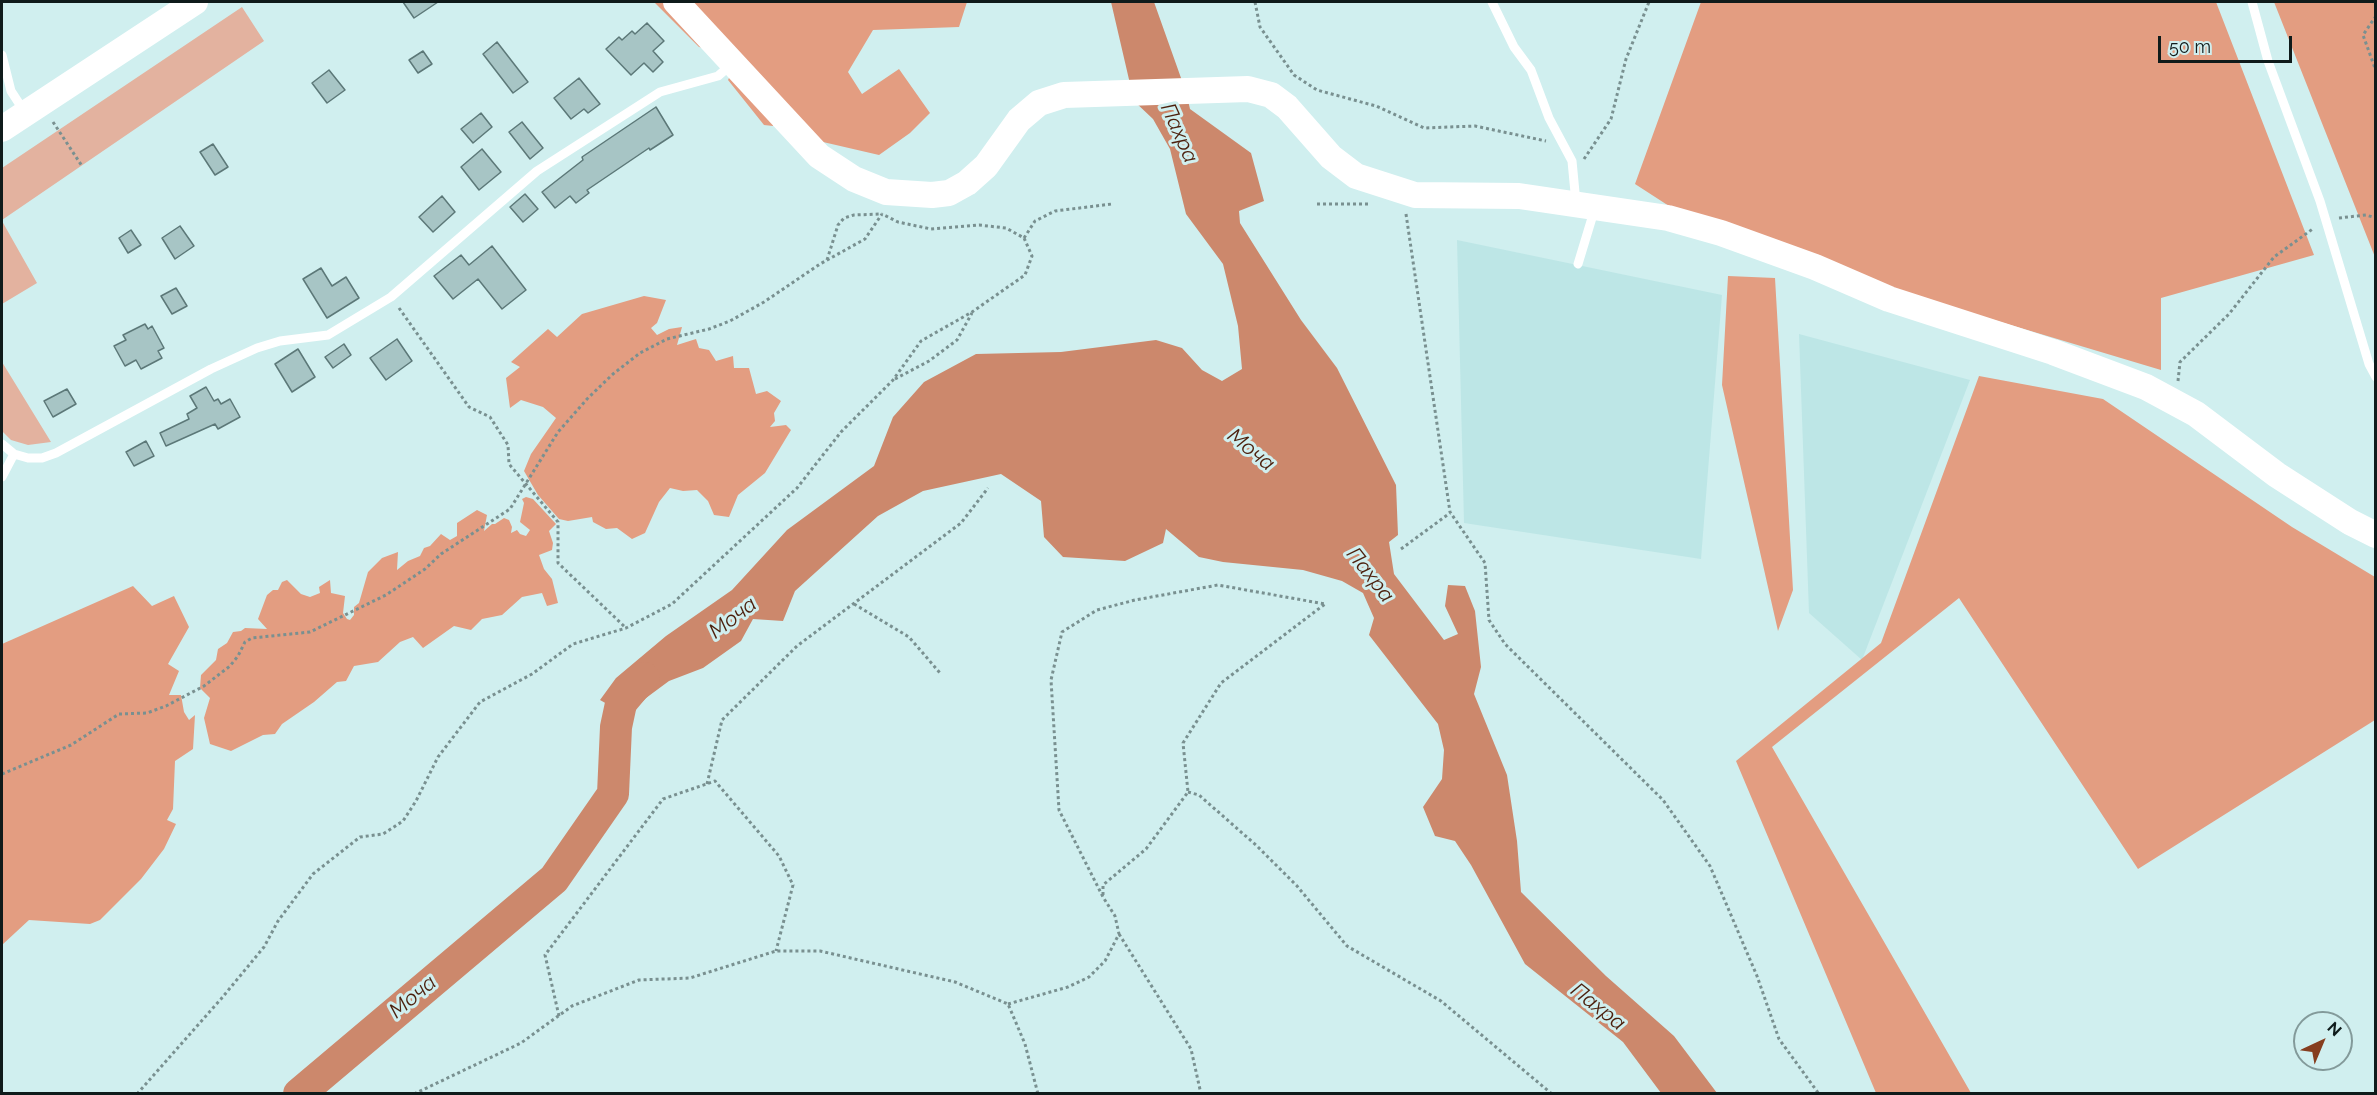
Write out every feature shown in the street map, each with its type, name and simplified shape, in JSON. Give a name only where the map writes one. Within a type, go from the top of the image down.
[{"type":"main road","points":[[2,129],[195,2]]},
{"type":"main road","points":[[676,2],[819,156],[854,179],[884,203],[949,192],[967,183],[986,166],[1019,120],[1039,103],[1064,95],[1248,89],[1270,95],[1287,107],[1331,157],[1356,176],[1415,195],[1582,196],[1668,218],[1721,233],[1815,267],[1889,299],[2053,352],[2146,387],[2196,414],[2277,475],[2350,522],[2376,535]]},
{"type":"lane","points":[[1491,2],[1514,47],[1531,70],[1550,118],[1572,161],[1582,196],[1578,264]]},
{"type":"lane","points":[[2252,2],[2268,61],[2325,220],[2369,364],[2376,377]]},
{"type":"lane","points":[[2,55],[11,91],[32,108]]},
{"type":"lane","points":[[2,444],[14,454],[28,458],[42,458],[56,453],[211,369],[257,348],[280,341],[328,335],[391,297],[537,171],[660,92],[718,76],[732,63]]},
{"type":"lane","points":[[2,477],[14,454]]},
{"type":"path","points":[[1255,2],[1260,27],[1294,75],[1317,90],[1376,106],[1424,128],[1475,126],[1563,144]]},
{"type":"path","points":[[1582,196],[1611,119],[1626,58],[1649,2]]},
{"type":"path","points":[[2376,16],[2363,35],[2376,71]]},
{"type":"path","points":[[32,108],[82,166]]},
{"type":"path","points":[[138,1094],[222,999],[264,947],[278,921],[313,874],[360,837],[382,834],[403,820],[416,801],[438,757],[480,702],[532,674],[573,644],[626,628],[672,604],[797,488],[841,432],[893,380],[921,341],[972,312],[1025,275],[1032,256],[1024,238],[1006,228],[979,225],[931,229],[898,222],[884,203]]},
{"type":"path","points":[[2,774],[71,745],[119,714],[147,713],[166,706],[204,686],[230,666],[245,642],[252,638],[309,632],[378,599],[408,581],[441,554],[510,509],[558,432],[587,399],[640,352],[667,339],[709,329],[730,321],[764,302],[827,260],[865,239],[884,203]]},
{"type":"path","points":[[827,260],[838,225],[844,218],[884,203]]},
{"type":"path","points":[[1024,238],[1035,220],[1055,211],[1112,204]]},
{"type":"path","points":[[1317,204],[1371,204]]},
{"type":"path","points":[[1404,204],[1450,512],[1485,563],[1489,620],[1504,644],[1663,800],[1710,866],[1757,976],[1779,1039],[1819,1094]]},
{"type":"path","points":[[2175,403],[2180,362],[2229,314],[2274,257],[2325,220],[2366,215],[2376,218]]},
{"type":"path","points":[[391,297],[469,407],[490,417],[508,445],[509,464],[558,522],[558,563],[626,628]]},
{"type":"path","points":[[893,380],[929,361],[957,340],[972,312]]},
{"type":"path","points":[[707,784],[722,720],[797,646],[961,523],[988,488]]},
{"type":"path","points":[[1401,549],[1450,512]]},
{"type":"path","points":[[1103,897],[1103,885],[1146,849],[1188,792],[1183,743],[1221,683],[1325,604],[1218,585],[1135,600],[1097,610],[1062,632],[1051,680],[1059,810],[1103,897],[1115,916],[1119,934],[1191,1049],[1201,1094]]},
{"type":"path","points":[[854,604],[909,637],[939,673]]},
{"type":"path","points":[[558,1016],[545,955],[663,800],[707,784],[715,782],[779,856],[793,885],[776,951]]},
{"type":"path","points":[[1188,792],[1199,795],[1257,846],[1297,886],[1347,946],[1441,1001],[1552,1094]]},
{"type":"path","points":[[414,1094],[521,1043],[572,1006],[639,980],[690,978],[776,951],[820,951],[955,982],[1008,1004],[1056,990],[1089,976],[1105,961],[1119,934]]},
{"type":"path","points":[[1008,1004],[1025,1044],[1038,1094]]},
{"type":"shaded area","points":[[654,2],[663,2],[704,43],[704,48],[699,47]]},
{"type":"shaded area","points":[[685,2],[967,2],[959,27],[873,30],[848,72],[862,94],[899,69],[930,113],[910,133],[879,155],[823,142]]},
{"type":"shaded area","points":[[1701,2],[2216,2],[2314,255],[2161,298],[2161,370],[1927,300],[1669,206],[1635,184]]},
{"type":"shaded area","points":[[2274,2],[2375,2],[2375,257]]},
{"type":"shaded area","points":[[242,7],[264,41],[2,220],[2,168]]},
{"type":"shaded area","points":[[730,76],[773,117],[773,126],[764,125],[728,80]]},
{"type":"shaded area","points":[[2,221],[37,283],[2,304]]},
{"type":"shaded area","points":[[1457,240],[1722,295],[1701,559],[1464,523]]},
{"type":"shaded area","points":[[1728,276],[1775,278],[1793,590],[1778,631],[1722,385]]},
{"type":"shaded area","points":[[644,296],[666,300],[657,323],[651,328],[657,335],[669,329],[682,327],[677,345],[696,339],[699,348],[709,350],[716,361],[733,356],[734,368],[749,368],[756,394],[767,391],[781,401],[774,413],[775,421],[770,427],[786,425],[791,430],[765,473],[738,495],[729,517],[714,515],[708,501],[697,490],[683,491],[670,488],[659,502],[645,533],[632,539],[617,528],[606,529],[593,522],[592,517],[568,521],[559,519],[538,495],[524,471],[531,454],[556,418],[543,407],[521,400],[510,408],[506,378],[520,367],[511,362],[548,329],[557,337],[582,314]]},
{"type":"shaded area","points":[[1799,334],[1970,380],[1862,660],[1809,613]]},
{"type":"shaded area","points":[[2,362],[51,442],[28,445],[11,440],[2,431]]},
{"type":"shaded area","points":[[1979,376],[2103,399],[2292,527],[2375,577],[2375,720],[2138,869],[1959,598],[1772,747],[1971,1093],[1876,1093],[1736,761],[1881,643]]},
{"type":"shaded area","points":[[526,497],[533,499],[556,524],[549,531],[553,543],[552,550],[539,555],[544,569],[552,579],[558,603],[547,606],[542,593],[522,597],[502,615],[482,619],[471,630],[454,626],[423,648],[413,637],[400,642],[378,662],[354,666],[346,681],[337,682],[314,702],[282,724],[275,734],[263,735],[231,751],[210,744],[204,718],[210,698],[200,688],[201,675],[216,660],[218,649],[227,643],[233,632],[245,628],[267,629],[258,619],[267,595],[273,590],[278,590],[282,582],[287,580],[301,594],[310,597],[320,593],[319,587],[330,580],[331,593],[345,596],[343,613],[350,620],[354,615],[354,607],[359,603],[368,572],[382,558],[398,552],[397,570],[408,561],[420,556],[424,548],[430,546],[441,534],[450,540],[457,536],[457,523],[477,510],[487,515],[484,531],[504,518],[509,520],[512,527],[511,533],[517,530],[526,536],[530,530],[520,522],[524,503],[522,499]]},
{"type":"shaded area","points":[[133,586],[152,606],[174,596],[189,627],[168,664],[179,671],[169,695],[181,695],[184,712],[189,720],[195,715],[193,749],[175,761],[173,809],[167,820],[176,824],[164,849],[141,879],[100,920],[90,924],[29,920],[2,945],[2,644]]},
{"type":"water","name":"Пахра","points":[[1111,2],[1154,2],[1190,109],[1251,153],[1264,201],[1239,211],[1240,223],[1301,320],[1337,368],[1396,485],[1398,535],[1389,542],[1394,574],[1444,640],[1458,634],[1445,606],[1448,585],[1465,586],[1475,611],[1481,667],[1474,694],[1507,775],[1517,841],[1521,892],[1606,976],[1674,1036],[1717,1093],[1661,1093],[1623,1042],[1525,964],[1471,865],[1455,841],[1435,836],[1423,807],[1442,779],[1444,750],[1438,724],[1369,635],[1374,618],[1363,593],[1342,581],[1303,570],[1223,562],[1199,557],[1166,529],[1163,543],[1125,561],[1063,557],[1044,537],[1041,501],[1001,474],[923,491],[878,516],[795,591],[783,621],[753,619],[741,641],[703,668],[669,681],[646,698],[630,717],[600,700],[616,678],[666,636],[732,590],[787,530],[874,466],[893,417],[924,382],[976,354],[1061,352],[1156,340],[1182,348],[1202,370],[1222,381],[1242,369],[1238,326],[1223,264],[1186,214],[1170,149],[1153,119],[1134,101]]},
{"type":"building","points":[[403,2],[438,2],[414,18]]},
{"type":"building","points":[[647,23],[664,41],[653,51],[663,62],[653,72],[644,63],[631,75],[606,49],[619,37],[622,40],[632,31],[635,34]]},
{"type":"building","points":[[497,42],[528,82],[513,93],[483,54]]},
{"type":"building","points":[[423,51],[432,64],[418,73],[409,60]]},
{"type":"building","points":[[329,70],[345,90],[327,103],[312,83]]},
{"type":"building","points":[[579,78],[600,104],[588,113],[584,109],[571,119],[554,98]]},
{"type":"building","points":[[656,107],[673,135],[650,150],[649,148],[587,190],[589,193],[576,203],[570,196],[555,208],[542,192],[583,160],[582,157]]},
{"type":"building","points":[[481,113],[492,127],[473,143],[461,129]]},
{"type":"building","points":[[522,122],[543,148],[530,159],[509,132]]},
{"type":"building","points":[[213,144],[228,167],[215,175],[200,152]]},
{"type":"building","points":[[482,149],[501,172],[479,190],[461,167]]},
{"type":"building","points":[[525,194],[538,209],[523,222],[510,207]]},
{"type":"building","points":[[442,196],[455,212],[433,232],[419,217]]},
{"type":"building","points":[[180,226],[194,246],[175,259],[162,238]]},
{"type":"building","points":[[131,230],[141,245],[128,253],[119,238]]},
{"type":"building","points":[[492,246],[526,290],[502,309],[478,279],[453,299],[434,276],[461,255],[469,265]]},
{"type":"building","points":[[321,268],[332,286],[346,277],[359,298],[327,318],[303,279]]},
{"type":"building","points":[[176,288],[187,306],[172,314],[161,296]]},
{"type":"building","points":[[145,324],[148,329],[152,326],[164,348],[158,351],[162,358],[141,369],[136,360],[125,366],[114,346],[126,340],[123,335]]},
{"type":"building","points":[[397,339],[412,361],[386,380],[370,358]]},
{"type":"building","points":[[344,344],[351,355],[333,368],[325,357]]},
{"type":"building","points":[[298,349],[315,377],[292,392],[275,364]]},
{"type":"building","points":[[206,387],[214,401],[218,399],[221,404],[230,399],[240,417],[218,429],[215,424],[166,446],[160,433],[189,419],[187,414],[197,408],[190,396]]},
{"type":"building","points":[[67,389],[76,404],[53,417],[44,401]]},
{"type":"building","points":[[146,441],[154,456],[134,466],[126,452]]},
{"type":"waterway","name":"Моча","points":[[299,1094],[554,879],[613,794],[616,727],[622,699],[644,678]]}]
